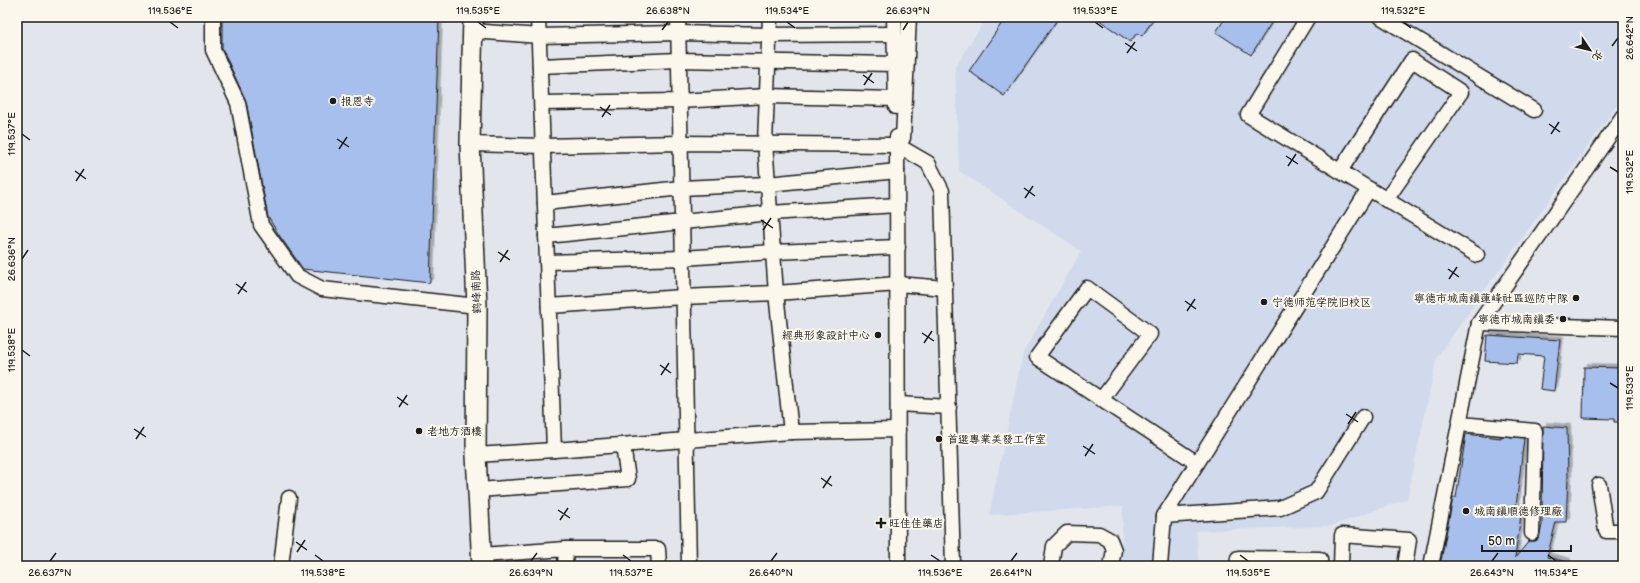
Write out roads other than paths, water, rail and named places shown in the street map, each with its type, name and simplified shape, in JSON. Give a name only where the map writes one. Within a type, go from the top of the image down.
[{"type":"street","points":[[213,17],[213,50],[238,103],[261,225],[296,276],[322,289],[477,306]]},
{"type":"street","points":[[538,17],[554,450]]},
{"type":"street","points":[[678,17],[689,566]]},
{"type":"street","points":[[770,17],[765,143],[776,293],[792,432]]},
{"type":"street","points":[[894,17],[898,247],[898,566]]},
{"type":"street","points":[[897,145],[903,138],[909,17]]},
{"type":"street","points":[[1308,17],[1248,115],[1477,255]]},
{"type":"street","points":[[1381,17],[1534,110]]},
{"type":"street","points":[[473,24],[539,36],[678,33],[769,35],[894,34]]},
{"type":"street","name":"鹤峰南路","points":[[473,24],[470,144],[477,306],[476,455],[482,561]]},
{"type":"street","points":[[540,66],[678,60],[895,64]]},
{"type":"street","points":[[1340,171],[1412,60],[1460,92],[1386,200]]},
{"type":"street","points":[[542,103],[679,102],[767,96],[896,99]]},
{"type":"street","points":[[1432,566],[1461,424],[1479,324],[1623,116]]},
{"type":"street","points":[[470,144],[543,146],[680,143],[897,145],[928,163],[942,191],[953,566]]},
{"type":"street","points":[[545,203],[681,188],[768,184],[897,171]]},
{"type":"street","points":[[1160,566],[1164,516],[1369,189]]},
{"type":"street","points":[[546,236],[770,213],[897,205]]},
{"type":"street","points":[[548,262],[682,258],[773,252],[898,247]]},
{"type":"street","points":[[549,306],[683,297],[776,293],[898,284],[945,288]]},
{"type":"street","points":[[1101,400],[1150,334],[1087,288],[1037,357],[1101,400],[1197,464]]},
{"type":"street","points":[[1479,324],[1623,328]]},
{"type":"street","points":[[898,404],[949,407]]},
{"type":"street","points":[[1164,516],[1280,508],[1316,492],[1363,417]]},
{"type":"street","points":[[1461,424],[1535,431],[1532,533]]},
{"type":"street","points":[[476,455],[792,432],[898,430]]},
{"type":"street","points":[[479,490],[628,479],[623,445]]},
{"type":"street","points":[[1599,485],[1606,531],[1623,531]]},
{"type":"street","points":[[281,566],[289,498]]},
{"type":"street","points":[[1051,566],[1054,546],[1067,533],[1099,534],[1110,540],[1114,550],[1112,566]]},
{"type":"street","points":[[1341,566],[1342,534],[1409,540],[1405,566]]},
{"type":"street","points":[[565,566],[566,549]]},
{"type":"street","points":[[482,561],[566,549],[658,549],[659,566]]},
{"type":"street","points":[[1237,566],[1238,558],[1320,559],[1320,566]]},
{"type":"place","name":"报恩寺","points":[[333,101]]},
{"type":"place","name":"寧德市城南鎮蓮峰社區巡防中隊","points":[[1576,298]]},
{"type":"place","name":"宁德师范学院旧校区","points":[[1264,302]]},
{"type":"place","name":"寧德市城南鎮委","points":[[1563,319]]},
{"type":"place","name":"經典形象設計中心","points":[[878,335]]},
{"type":"place","name":"老地方酒樓","points":[[419,431]]},
{"type":"place","name":"首選專業美發工作室","points":[[939,439]]},
{"type":"place","name":"城南鎮順德修理廠","points":[[1466,511]]},
{"type":"place","name":"旺佳佳藥店","points":[[881,523]]}]
